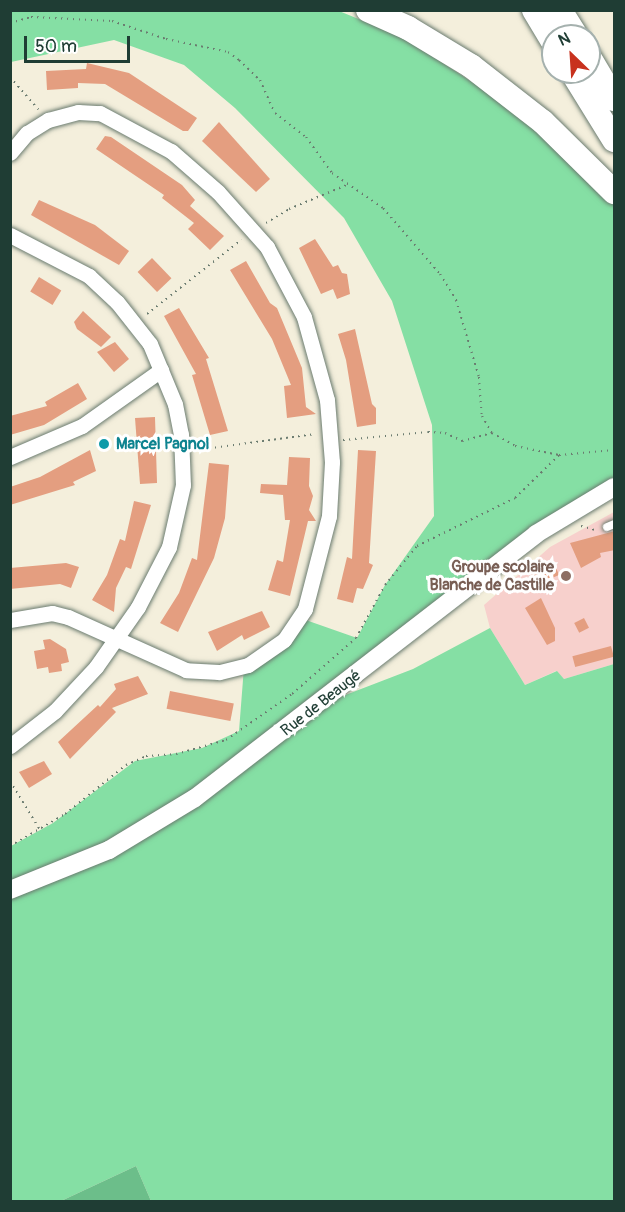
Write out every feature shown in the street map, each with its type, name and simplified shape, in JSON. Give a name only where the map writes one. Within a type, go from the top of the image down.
[{"type":"highway","points":[[368,10],[417,33],[480,73],[543,122],[615,192]]},
{"type":"highway","points":[[534,10],[542,24]]},
{"type":"highway","points":[[560,10],[569,24]]},
{"type":"highway","points":[[601,76],[615,99]]},
{"type":"highway","points":[[580,84],[615,140]]},
{"type":"street","points":[[10,153],[27,133],[48,120],[90,111],[136,129],[197,172],[267,247],[304,317],[327,400],[332,441],[329,516],[305,609],[284,640],[248,665],[203,672],[169,665],[118,637],[52,613],[10,620]]},
{"type":"street","points":[[10,235],[89,276],[135,323],[161,370],[175,404],[183,452],[183,485],[169,547],[118,637],[55,711],[10,746]]},
{"type":"street","points":[[10,457],[82,426],[161,370]]},
{"type":"street","name":"Rue de Beaugé","points":[[10,890],[109,850],[195,798],[507,556],[568,514],[615,487]]},
{"type":"path","points":[[10,23],[32,18],[112,21],[166,39],[228,52],[260,80],[275,113],[306,137],[333,173],[383,208],[449,287],[476,367],[482,416],[492,433],[515,446],[559,455],[615,450]]},
{"type":"path","points":[[10,77],[48,120]]},
{"type":"path","points":[[135,323],[253,231],[289,209],[349,184]]},
{"type":"path","points":[[183,452],[299,439],[312,433],[332,441],[428,432],[446,433],[462,441],[492,433]]},
{"type":"path","points":[[10,846],[40,830],[126,765],[146,756],[176,754],[226,740],[292,694],[357,638],[385,585],[417,546],[515,498],[559,455]]},
{"type":"path","points":[[568,514],[587,530],[611,525]]},
{"type":"path","points":[[10,781],[40,830]]},
{"type":"shaded area","name":"Groupe scolaire Blanche de Castille","points":[[614,512],[614,664],[564,679],[556,671],[525,685],[490,628],[484,605],[550,547]]},
{"type":"green space","points":[[11,11],[339,11],[405,38],[511,108],[614,203],[614,487],[322,704],[413,669],[490,628],[525,685],[557,671],[564,679],[614,664],[614,1201],[151,1201],[136,1166],[61,1201],[11,1201],[11,846],[53,823],[135,761],[202,748],[239,731],[244,667],[300,618],[357,638],[385,585],[434,516],[432,425],[392,301],[344,218],[235,108],[184,65],[114,40],[11,62]]},
{"type":"green space","points":[[136,1166],[151,1201],[61,1201]]},
{"type":"building","points":[[87,63],[129,73],[197,118],[188,131],[183,131],[105,84],[78,83],[78,88],[47,90],[46,71],[86,69]]},
{"type":"building","points":[[219,122],[270,179],[256,192],[202,141]]},
{"type":"building","points":[[105,136],[111,137],[182,185],[195,200],[190,206],[224,236],[210,250],[188,229],[194,223],[162,198],[164,195],[96,149]]},
{"type":"building","points":[[39,200],[95,225],[129,251],[119,265],[31,215]]},
{"type":"building","points":[[315,239],[333,267],[338,265],[342,273],[347,274],[350,294],[337,299],[333,289],[321,294],[299,248]]},
{"type":"building","points":[[152,258],[171,278],[157,292],[138,272]]},
{"type":"building","points":[[246,261],[270,303],[277,308],[302,368],[306,407],[316,414],[287,418],[284,386],[291,385],[272,339],[230,270]]},
{"type":"building","points":[[39,277],[61,290],[53,305],[30,292]]},
{"type":"building","points":[[179,308],[209,358],[206,359],[228,431],[210,435],[192,375],[196,374],[164,316]]},
{"type":"building","points":[[83,311],[111,337],[101,347],[77,329],[74,322]]},
{"type":"building","points":[[355,329],[372,404],[376,408],[376,424],[357,427],[346,360],[338,334]]},
{"type":"building","points":[[115,342],[129,359],[114,372],[97,352]]},
{"type":"building","points":[[78,383],[87,399],[44,425],[10,435],[10,416],[47,406],[45,402]]},
{"type":"building","points":[[155,417],[157,483],[140,484],[135,418]]},
{"type":"building","points":[[90,450],[96,471],[73,482],[75,485],[10,505],[10,487],[40,477]]},
{"type":"building","points":[[358,450],[376,451],[369,563],[373,565],[363,589],[357,588],[353,603],[337,599],[347,557],[352,559]]},
{"type":"building","points":[[289,457],[310,458],[309,486],[313,496],[309,510],[316,521],[308,521],[290,596],[268,590],[277,560],[283,562],[290,520],[285,520],[283,495],[260,493],[261,484],[287,485]]},
{"type":"building","points":[[209,463],[229,465],[225,518],[214,558],[178,632],[160,623],[179,593],[192,558],[197,560]]},
{"type":"building","points":[[134,501],[151,505],[131,569],[126,567],[116,588],[114,612],[92,600],[107,575],[120,539],[125,541]]},
{"type":"building","points":[[615,531],[615,550],[600,553],[601,557],[581,568],[570,543]]},
{"type":"building","points":[[66,563],[79,567],[71,588],[60,584],[10,589],[10,568]]},
{"type":"building","points":[[554,563],[559,575],[536,585],[531,573]]},
{"type":"building","points":[[541,598],[555,628],[555,641],[547,645],[525,608]]},
{"type":"building","points":[[262,611],[270,627],[244,640],[242,635],[217,651],[208,632]]},
{"type":"building","points":[[584,618],[589,628],[579,633],[574,623]]},
{"type":"building","points":[[50,639],[66,649],[69,662],[61,664],[62,671],[49,673],[48,667],[37,669],[34,651],[45,649],[43,640]]},
{"type":"building","points":[[611,646],[614,657],[575,667],[572,656]]},
{"type":"building","points":[[138,676],[148,694],[112,708],[116,712],[70,759],[58,742],[98,705],[100,707],[116,689],[114,684]]},
{"type":"building","points":[[170,691],[234,703],[230,721],[167,709]]},
{"type":"building","points":[[44,761],[52,774],[29,788],[19,772]]},
{"type":"place","name":"Marcel Pagnol","points":[[104,444]]},
{"type":"place","name":"Groupe scolaire Blanche de Castille","points":[[566,576]]}]
